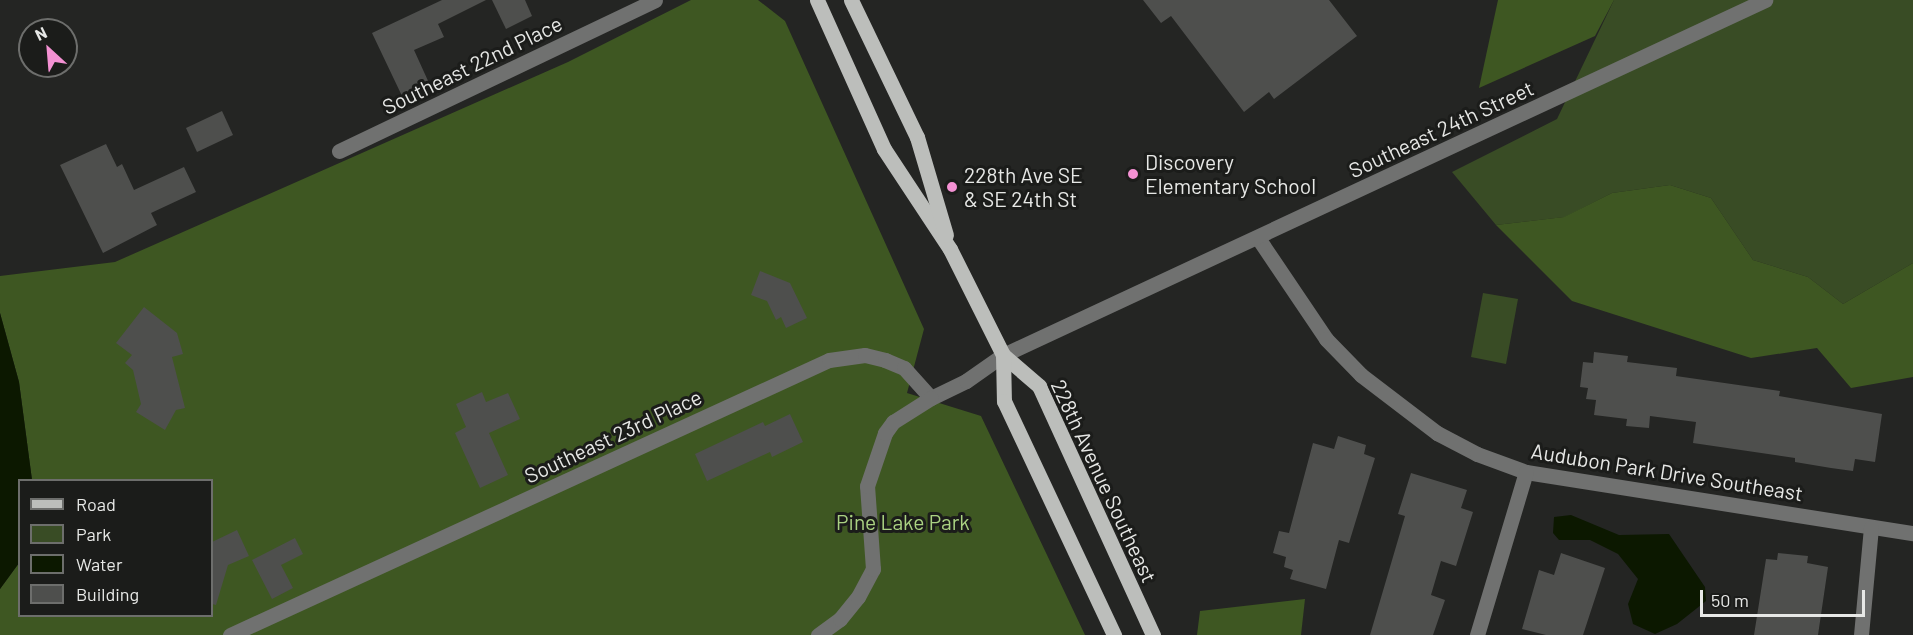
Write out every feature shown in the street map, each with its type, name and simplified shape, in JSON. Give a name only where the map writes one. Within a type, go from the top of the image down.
[{"type":"main road","name":"228th Avenue Southeast","points":[[817,0],[884,149],[950,249],[1003,355],[1038,386],[1153,635]]},
{"type":"main road","name":"228th Avenue Southeast","points":[[851,0],[917,137],[950,249]]},
{"type":"main road","name":"228th Avenue Southeast","points":[[1003,355],[1004,401],[1114,635]]},
{"type":"street","name":"Southeast 22nd Place","points":[[339,151],[655,0]]},
{"type":"street","name":"Southeast 24th Street","points":[[1003,355],[1765,0]]},
{"type":"street","name":"Audubon Park Drive Southeast","points":[[1258,238],[1326,339],[1360,375],[1437,433],[1526,472],[1913,533]]},
{"type":"street","name":"Southeast 23rd Place","points":[[230,635],[829,360],[865,355],[885,360],[904,368],[931,398]]},
{"type":"street","points":[[818,635],[840,619],[858,597],[873,569],[867,486],[885,433],[893,422],[931,398],[966,381],[1003,355]]},
{"type":"street","points":[[1477,635],[1526,472]]},
{"type":"street","points":[[1861,635],[1871,526]]},
{"type":"green space","name":"Pine Lake Park","points":[[691,0],[758,0],[785,21],[924,329],[907,393],[981,416],[1085,635],[0,635],[0,589],[18,564],[18,617],[213,617],[213,479],[32,479],[19,382],[0,313],[0,276],[115,262],[568,62]]},
{"type":"green space","points":[[1498,0],[1614,0],[1595,36],[1479,88]]},
{"type":"green space","points":[[1614,0],[1913,0],[1913,263],[1843,304],[1808,277],[1753,260],[1711,198],[1670,185],[1612,193],[1565,217],[1496,225],[1452,172],[1557,119]]},
{"type":"green space","points":[[1670,185],[1711,198],[1753,260],[1808,277],[1843,304],[1913,263],[1913,377],[1851,388],[1817,348],[1751,358],[1572,301],[1496,225],[1564,217],[1612,193]]},
{"type":"green space","points":[[1483,293],[1518,299],[1506,364],[1471,357]]},
{"type":"green space","points":[[1305,599],[1301,635],[1197,635],[1200,611]]},
{"type":"water","points":[[0,313],[19,382],[32,479],[18,479],[18,564],[0,589]]},
{"type":"water","points":[[1571,515],[1619,535],[1669,534],[1705,587],[1706,601],[1677,624],[1655,634],[1633,624],[1628,604],[1638,579],[1618,554],[1590,540],[1559,540],[1553,533],[1554,517]]},
{"type":"building","points":[[442,0],[486,0],[438,24],[444,37],[414,50],[429,83],[402,96],[372,33]]},
{"type":"building","points":[[492,0],[525,0],[532,16],[506,29]]},
{"type":"building","points":[[1143,0],[1329,0],[1357,36],[1274,99],[1269,92],[1244,112],[1171,16],[1161,23]]},
{"type":"building","points":[[222,111],[233,135],[197,152],[186,128]]},
{"type":"building","points":[[106,144],[117,167],[122,164],[134,190],[184,167],[196,192],[151,213],[157,225],[103,253],[60,165]]},
{"type":"building","points":[[760,271],[790,283],[807,318],[786,328],[781,317],[776,320],[767,301],[751,295]]},
{"type":"building","points":[[144,307],[177,333],[183,354],[172,357],[185,408],[176,410],[165,430],[136,412],[141,404],[133,370],[125,363],[132,355],[116,343]]},
{"type":"building","points":[[1594,352],[1628,356],[1627,362],[1677,368],[1676,376],[1780,391],[1779,396],[1882,414],[1875,462],[1855,459],[1853,471],[1795,462],[1795,458],[1693,443],[1696,422],[1650,416],[1649,428],[1626,426],[1627,419],[1594,415],[1596,400],[1586,399],[1588,388],[1580,387],[1583,362],[1593,363]]},
{"type":"building","points":[[482,392],[486,402],[508,393],[520,419],[489,433],[508,475],[480,488],[455,433],[466,427],[456,404]]},
{"type":"building","points":[[790,414],[803,442],[772,457],[770,452],[707,481],[695,454],[763,422],[765,426]]},
{"type":"building","points":[[1338,436],[1366,445],[1364,454],[1375,458],[1349,543],[1339,540],[1326,589],[1290,579],[1293,570],[1284,567],[1286,557],[1273,553],[1279,531],[1289,533],[1313,443],[1334,449]]},
{"type":"building","points":[[1411,473],[1467,490],[1461,508],[1473,512],[1456,566],[1441,561],[1431,595],[1445,600],[1433,635],[1370,635],[1405,516],[1398,514]]},
{"type":"building","points":[[237,530],[249,556],[228,565],[216,605],[213,604],[213,542]]},
{"type":"building","points":[[295,538],[303,554],[281,565],[293,588],[272,599],[252,560]]},
{"type":"building","points":[[1561,553],[1605,568],[1583,635],[1546,635],[1522,629],[1539,570],[1554,575]]},
{"type":"building","points":[[1778,553],[1808,556],[1807,563],[1828,567],[1818,635],[1754,635],[1766,559],[1777,560]]},
{"type":"place","name":"Discovery Elementary School","points":[[1133,174]]},
{"type":"place","name":"228th Ave SE & SE 24th St","points":[[952,187]]}]
